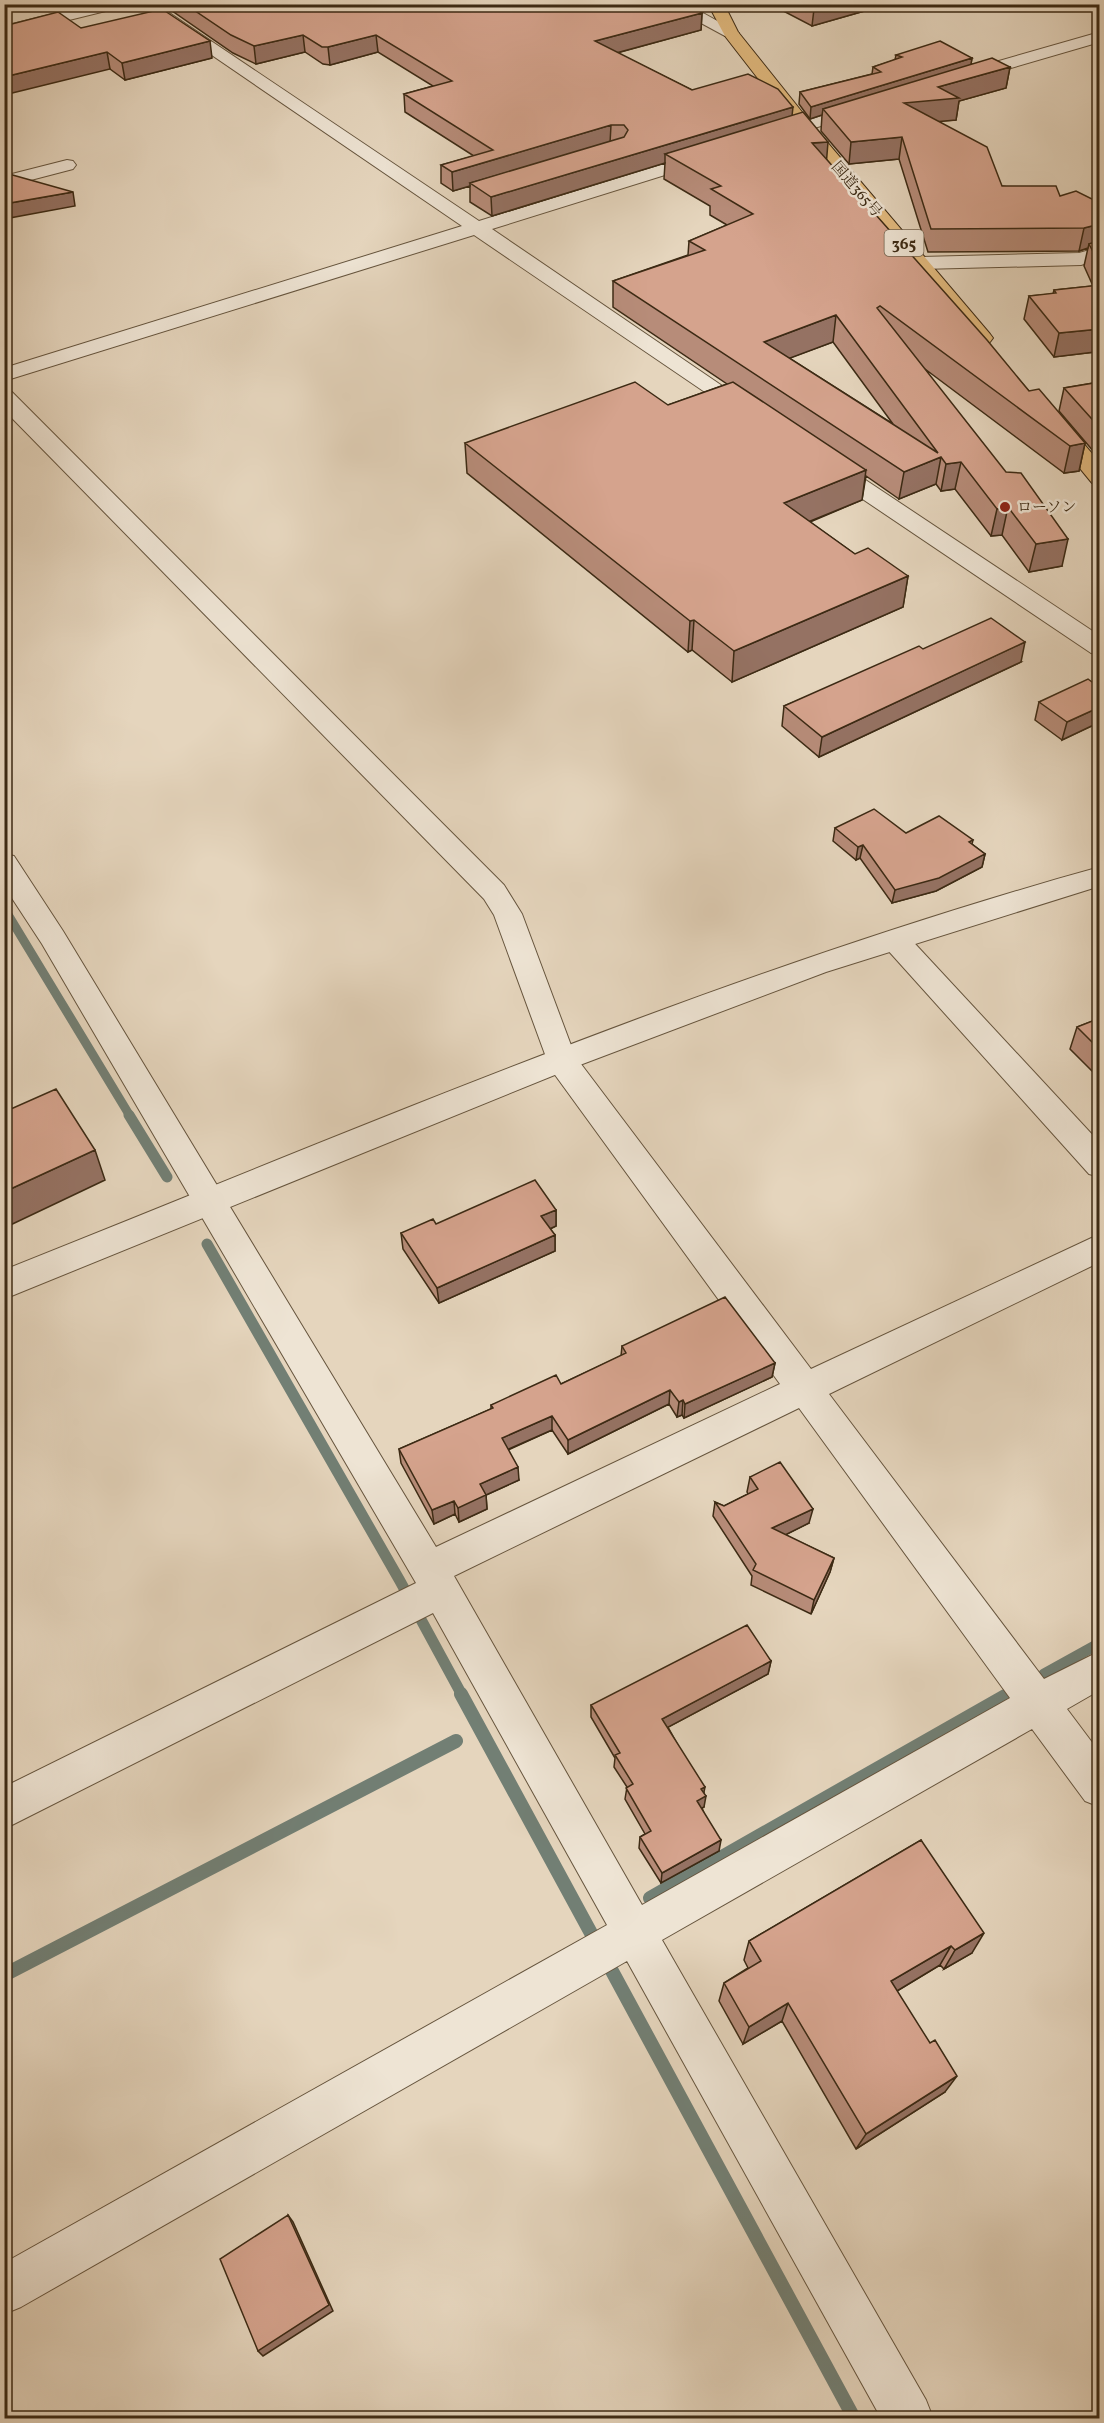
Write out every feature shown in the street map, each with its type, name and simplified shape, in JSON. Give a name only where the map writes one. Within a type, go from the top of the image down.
[{"type":"highway","name":"国道365号","points":[[716,4],[731,33],[804,126],[995,352]]},
{"type":"highway","points":[[1040,406],[1100,478]]},
{"type":"street","points":[[4,31],[116,4]]},
{"type":"street","points":[[145,4],[764,422]]},
{"type":"street","points":[[674,4],[731,33]]},
{"type":"street","points":[[948,82],[1100,37]]},
{"type":"street","points":[[747,144],[881,102]]},
{"type":"street","points":[[4,375],[725,151]]},
{"type":"street","points":[[4,182],[67,165]]},
{"type":"street","points":[[440,203],[462,196]]},
{"type":"street","points":[[921,263],[1081,260],[1100,253]]},
{"type":"street","points":[[4,398],[494,892],[508,914],[561,1060],[1100,1787]]},
{"type":"street","points":[[813,455],[1100,648]]},
{"type":"street","points":[[4,863],[52,938],[436,1583],[631,1932],[908,2418]]},
{"type":"street","points":[[4,1285],[561,1060],[816,965],[1100,876]]},
{"type":"street","points":[[895,940],[1100,1164]]},
{"type":"street","points":[[4,1809],[387,1617],[436,1583],[806,1388],[1100,1247]]},
{"type":"street","points":[[4,2290],[631,1932],[1100,1669]]},
{"type":"building","points":[[185,4],[687,4],[702,13],[595,41],[692,90],[748,74],[778,89],[793,107],[491,197],[470,183],[624,137],[628,130],[624,125],[611,125],[452,172],[441,165],[493,150],[404,94],[452,81],[376,35],[328,47],[322,47],[303,35],[254,46],[231,35]]},
{"type":"building","points":[[805,4],[831,4],[814,9]]},
{"type":"building","points":[[162,9],[210,41],[122,63],[107,52],[4,77],[4,26],[58,12],[81,28]]},
{"type":"building","points":[[940,41],[972,58],[811,107],[800,92],[881,72],[873,67],[902,57],[896,55]]},
{"type":"building","points":[[992,58],[1010,67],[938,87],[959,98],[904,103],[987,147],[1002,186],[1056,186],[1060,196],[1076,191],[1100,203],[1100,224],[1084,228],[931,229],[902,137],[851,142],[823,109]]},
{"type":"building","points":[[803,112],[828,142],[812,143],[987,340],[1029,391],[1039,389],[1085,443],[1070,446],[880,306],[877,308],[1006,472],[1021,473],[1068,539],[1036,544],[1008,507],[997,509],[961,462],[946,464],[941,457],[904,472],[613,281],[705,250],[689,241],[753,214],[711,189],[721,186],[665,154]],"holes":[[[836,315],[938,453],[764,342]]]},
{"type":"building","points":[[9,174],[73,192],[4,204],[4,175]]},
{"type":"building","points":[[1100,240],[1100,265],[1089,244]]},
{"type":"building","points":[[1100,285],[1100,329],[1059,333],[1029,296],[1056,293],[1054,290]]},
{"type":"building","points":[[635,382],[668,405],[733,382],[866,470],[784,503],[855,554],[868,548],[908,576],[734,651],[694,620],[690,621],[465,443]]},
{"type":"building","points":[[1100,382],[1100,428],[1064,388]]},
{"type":"building","points":[[991,618],[1025,642],[822,737],[784,706],[919,646],[923,649]]},
{"type":"building","points":[[1088,679],[1100,688],[1100,707],[1067,722],[1039,702]]},
{"type":"building","points":[[874,809],[906,833],[939,816],[973,840],[969,842],[985,854],[939,878],[895,890],[863,845],[858,847],[835,828]]},
{"type":"building","points":[[1100,1018],[1100,1050],[1077,1027]]},
{"type":"building","points":[[56,1089],[95,1150],[4,1192],[4,1112]]},
{"type":"building","points":[[535,1180],[556,1210],[541,1216],[555,1235],[437,1288],[401,1233],[433,1219],[436,1224]]},
{"type":"building","points":[[725,1297],[775,1363],[685,1404],[683,1400],[679,1402],[670,1390],[568,1440],[552,1416],[502,1438],[518,1467],[480,1484],[486,1495],[458,1508],[454,1501],[432,1510],[399,1449],[493,1408],[491,1405],[556,1375],[561,1384],[626,1353],[622,1346]]},
{"type":"building","points":[[780,1462],[813,1509],[772,1528],[834,1558],[814,1600],[753,1570],[756,1564],[715,1502],[724,1506],[758,1489],[750,1477]]},
{"type":"building","points":[[747,1625],[771,1661],[662,1719],[705,1787],[701,1789],[706,1796],[697,1801],[721,1840],[662,1873],[640,1837],[651,1831],[626,1788],[633,1784],[615,1755],[620,1753],[591,1705]]},
{"type":"building","points":[[921,1840],[984,1933],[955,1950],[951,1946],[891,1981],[930,2043],[935,2040],[957,2076],[866,2134],[788,2003],[749,2027],[724,1983],[761,1961],[749,1941]]},
{"type":"building","points":[[288,2215],[329,2305],[258,2351],[220,2259]]},
{"type":"waterway","points":[[4,908],[130,1116]]},
{"type":"waterway","points":[[129,1115],[167,1177]]},
{"type":"waterway","points":[[207,1244],[400,1581],[462,1695]]},
{"type":"waterway","points":[[1044,1674],[1100,1643]]},
{"type":"waterway","points":[[461,1694],[598,1946]]},
{"type":"waterway","points":[[650,1898],[1005,1696]]},
{"type":"waterway","points":[[4,1975],[456,1741]]},
{"type":"waterway","points":[[606,1960],[854,2418]]},
{"type":"place","name":"ローソン","points":[[1005,507]]}]
